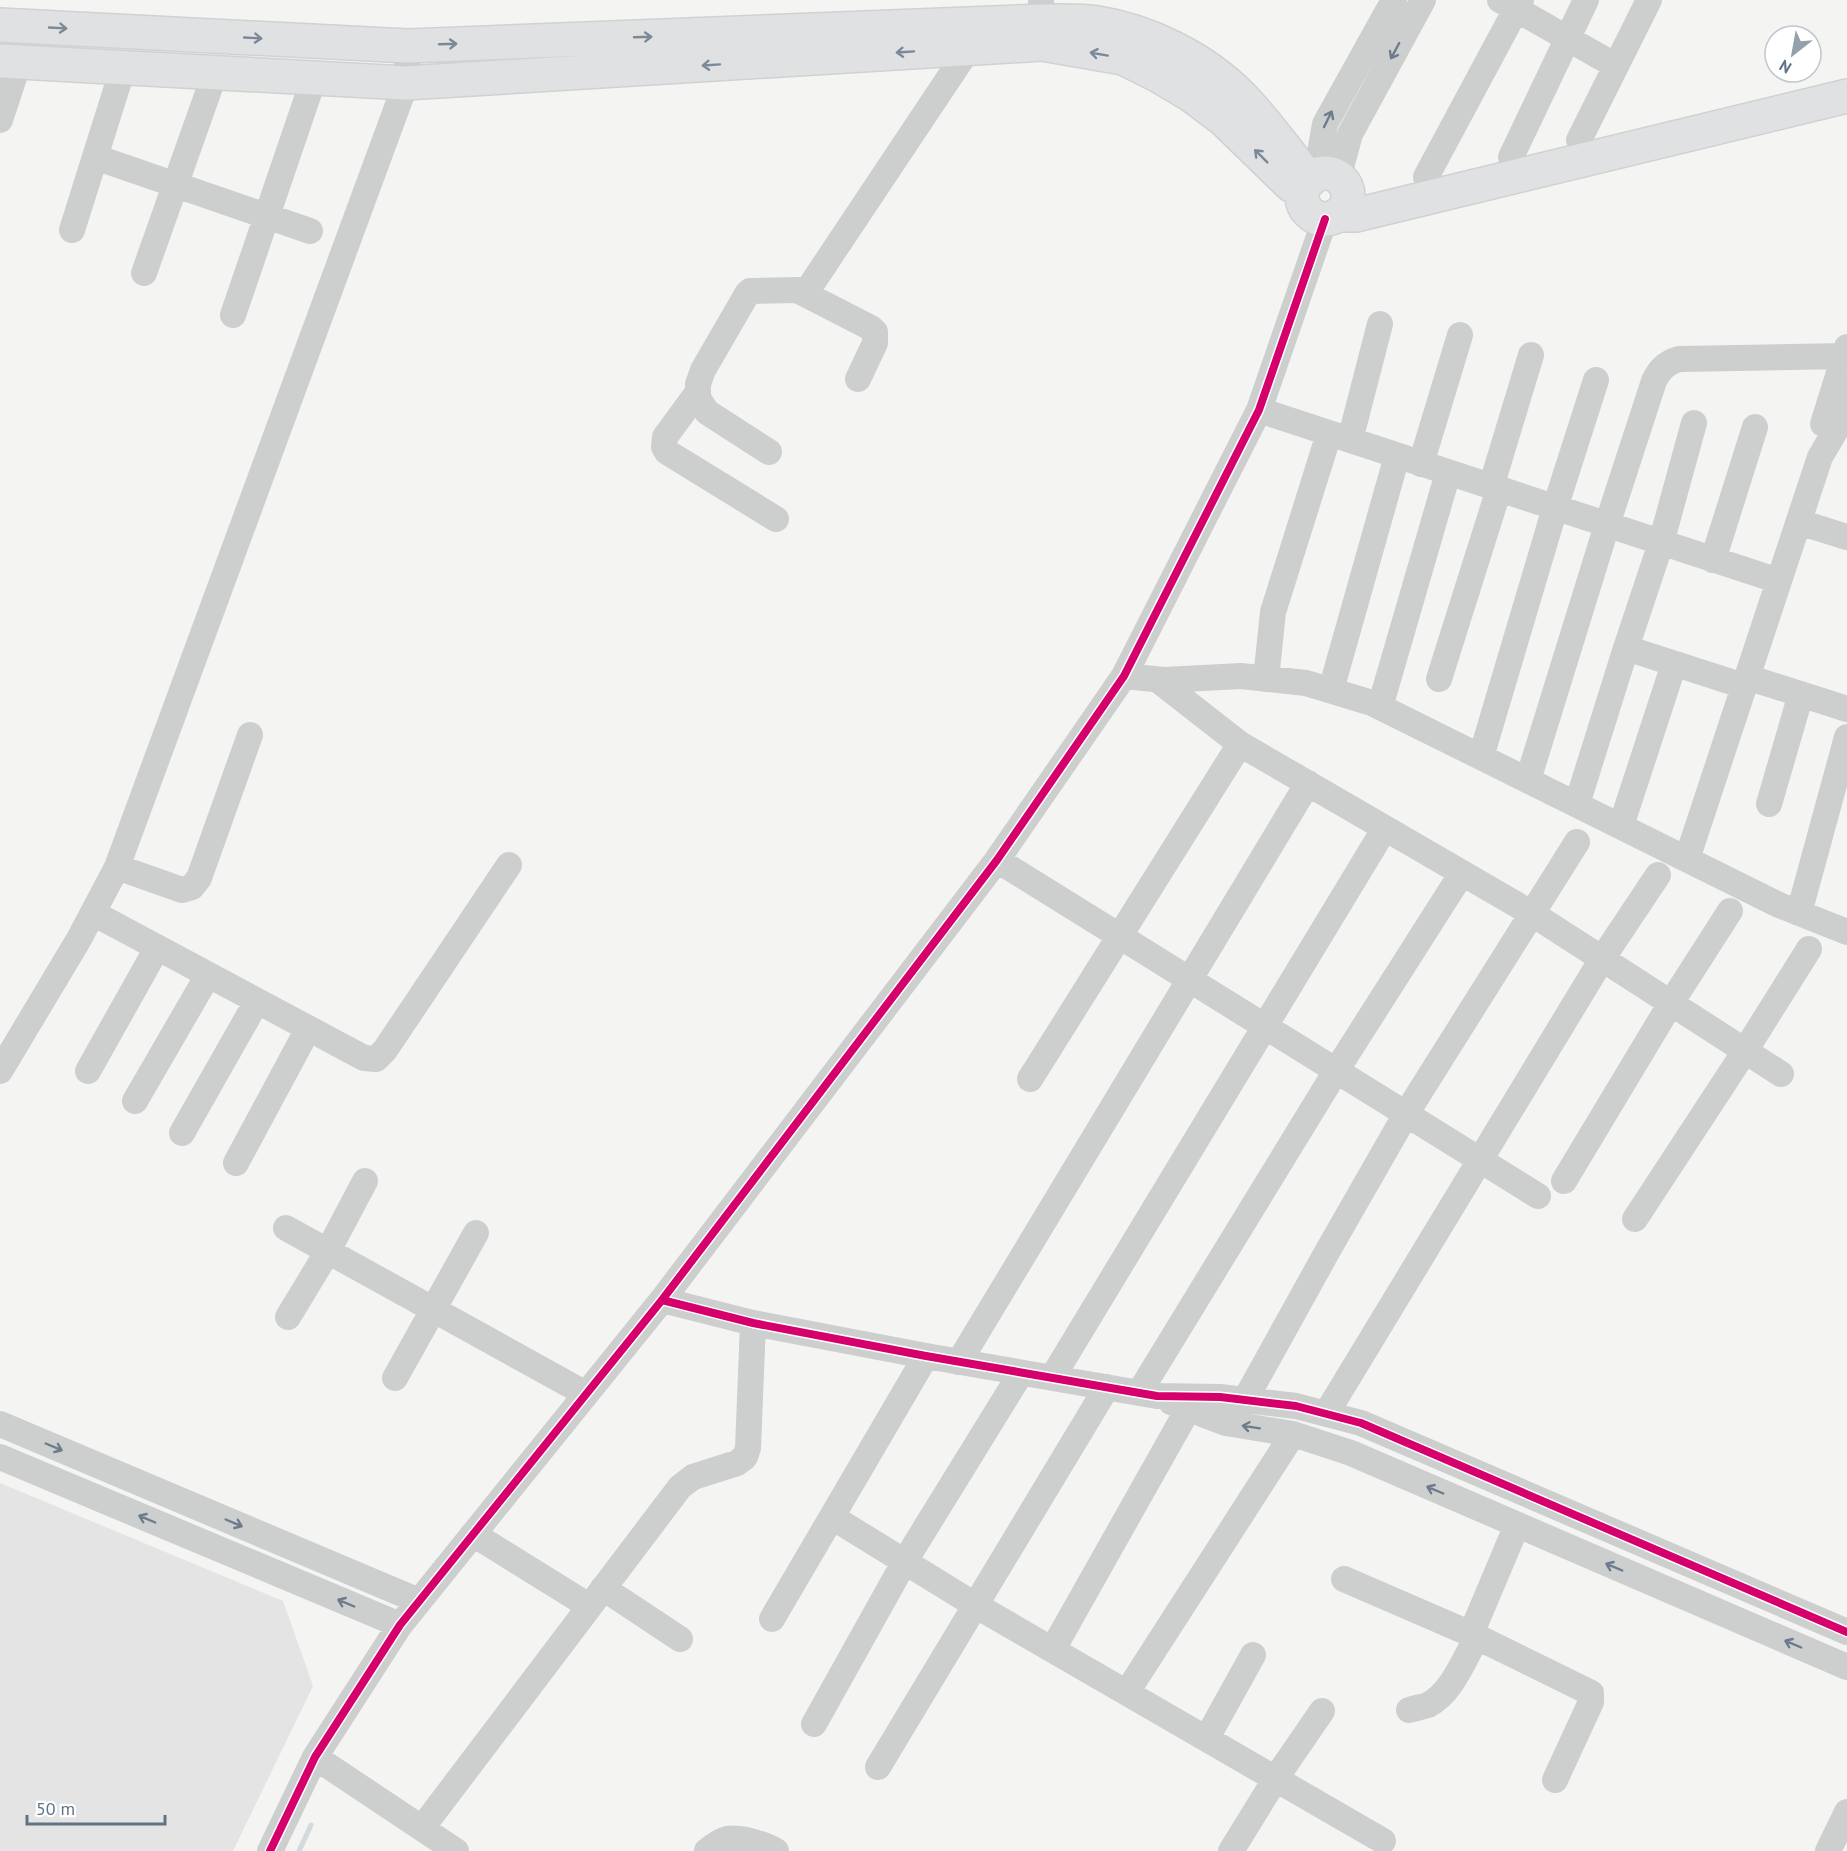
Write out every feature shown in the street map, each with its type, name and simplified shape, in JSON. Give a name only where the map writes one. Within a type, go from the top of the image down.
[{"type":"main road","points":[[0,25],[408,46],[1042,11],[1132,30],[1213,72],[1240,95],[1325,194]]},
{"type":"main road","points":[[10,61],[406,84],[1042,44],[1123,58],[1191,95],[1356,215],[1847,96]]},
{"type":"main road","points":[[1325,194],[1426,177],[1847,75]]},
{"type":"street","points":[[1325,194],[1325,124],[1394,0]]},
{"type":"street","points":[[270,1851],[315,1757],[400,1625],[662,1300],[997,860],[1124,676],[1258,410],[1325,194],[1350,134],[1423,0]]},
{"type":"street","points":[[1511,157],[1586,0]]},
{"type":"street","points":[[1578,140],[1649,0]]},
{"type":"street","points":[[1426,177],[1512,3],[1567,40],[1616,66]]},
{"type":"street","points":[[0,1071],[93,913],[117,867],[406,84],[408,46]]},
{"type":"street","points":[[798,291],[959,49]]},
{"type":"street","points":[[0,120],[10,61]]},
{"type":"street","points":[[72,230],[123,68]]},
{"type":"street","points":[[144,273],[215,73]]},
{"type":"street","points":[[234,315],[314,78]]},
{"type":"street","points":[[95,157],[310,231]]},
{"type":"street","points":[[769,452],[707,412],[698,398],[698,384],[703,370],[750,291],[798,291],[875,332],[875,343],[858,379]]},
{"type":"street","points":[[1266,679],[1273,612],[1340,437],[1380,324]]},
{"type":"street","points":[[1421,464],[1460,335]]},
{"type":"street","points":[[1528,780],[1607,525],[1659,370],[1680,358],[1846,351],[1823,422],[1821,457]]},
{"type":"street","points":[[1439,679],[1531,355]]},
{"type":"street","points":[[1481,757],[1555,508],[1596,380]]},
{"type":"street","points":[[698,392],[665,437],[664,447],[667,452],[776,519]]},
{"type":"street","points":[[1687,859],[1821,457],[1840,423],[1847,402]]},
{"type":"street","points":[[1258,410],[1779,581]]},
{"type":"street","points":[[1576,804],[1661,543],[1694,423]]},
{"type":"street","points":[[1713,560],[1755,427]]},
{"type":"street","points":[[1330,690],[1397,456]]},
{"type":"street","points":[[1380,707],[1448,473]]},
{"type":"street","points":[[1799,522],[1847,537]]},
{"type":"street","points":[[1626,648],[1674,664],[1801,694],[1847,709]]},
{"type":"street","points":[[1621,826],[1674,664]]},
{"type":"street","points":[[1124,676],[1158,680],[1241,676],[1306,683],[1380,707],[1799,912],[1845,925]]},
{"type":"street","points":[[1158,680],[1240,744],[1531,913],[1780,1074]]},
{"type":"street","points":[[1769,804],[1801,694]]},
{"type":"street","points":[[117,867],[182,890],[192,887],[199,878],[250,735]]},
{"type":"street","points":[[1799,912],[1847,736]]},
{"type":"street","points":[[1030,1079],[1240,744]]},
{"type":"street","points":[[959,1362],[1308,783]]},
{"type":"street","points":[[1052,1378],[1263,1026],[1385,828]]},
{"type":"street","points":[[1245,1400],[1406,1114],[1577,842]]},
{"type":"street","points":[[997,860],[1538,1196]]},
{"type":"street","points":[[93,913],[364,1058],[376,1059],[385,1050],[509,865]]},
{"type":"street","points":[[1148,1395],[1336,1071],[1462,873]]},
{"type":"street","points":[[1326,1414],[1602,959],[1659,875]]},
{"type":"street","points":[[1564,1181],[1671,1003],[1730,911]]},
{"type":"street","points":[[88,1071],[157,948]]},
{"type":"street","points":[[1635,1219],[1809,949]]},
{"type":"street","points":[[135,1101],[208,975]]},
{"type":"street","points":[[182,1133],[257,1001]]},
{"type":"street","points":[[236,1163],[308,1029]]},
{"type":"street","points":[[288,1317],[328,1251],[365,1181]]},
{"type":"street","points":[[286,1228],[586,1394]]},
{"type":"street","points":[[395,1378],[476,1233]]},
{"type":"street","points":[[662,1300],[753,1323],[959,1362],[1192,1402],[1245,1400],[1296,1406],[1361,1423],[1847,1632]]},
{"type":"street","points":[[422,1828],[681,1487],[693,1477],[737,1463],[744,1457],[748,1448],[753,1323]]},
{"type":"street","points":[[772,1619],[926,1356]]},
{"type":"street","points":[[813,1724],[905,1561],[1021,1372]]},
{"type":"street","points":[[878,1767],[1107,1387]]},
{"type":"street","points":[[1192,1402],[1226,1424],[1293,1434],[1351,1453],[1847,1667]]},
{"type":"street","points":[[1053,1649],[1192,1402]]},
{"type":"street","points":[[0,1424],[419,1601]]},
{"type":"street","points":[[1127,1692],[1293,1434]]},
{"type":"street","points":[[0,1457],[400,1625]]},
{"type":"street","points":[[832,1517],[975,1605],[1383,1841]]},
{"type":"street","points":[[1409,1710],[1428,1705],[1453,1680],[1474,1636],[1517,1525]]},
{"type":"street","points":[[473,1534],[680,1639]]},
{"type":"street","points":[[1344,1579],[1474,1636],[1591,1693],[1591,1702],[1555,1780]]},
{"type":"street","points":[[1207,1738],[1253,1656]]},
{"type":"street","points":[[1231,1851],[1276,1778],[1322,1711]]},
{"type":"street","points":[[315,1757],[456,1851]]},
{"type":"street","points":[[1828,1851],[1847,1812]]},
{"type":"street","points":[[715,1850],[725,1839],[766,1845],[776,1851]]},
{"type":"shaded area","points":[[0,1483],[283,1601],[313,1686],[233,1851],[0,1851]]},
{"type":"waterway","points":[[299,1851],[311,1825]]},
{"type":"cycle path","points":[[270,1851],[315,1757],[400,1625],[662,1300],[997,860],[1124,676],[1259,410],[1325,219]]},
{"type":"cycle path","points":[[662,1300],[753,1323],[926,1356],[1157,1396],[1220,1397],[1296,1406],[1361,1423],[1847,1632]]}]
